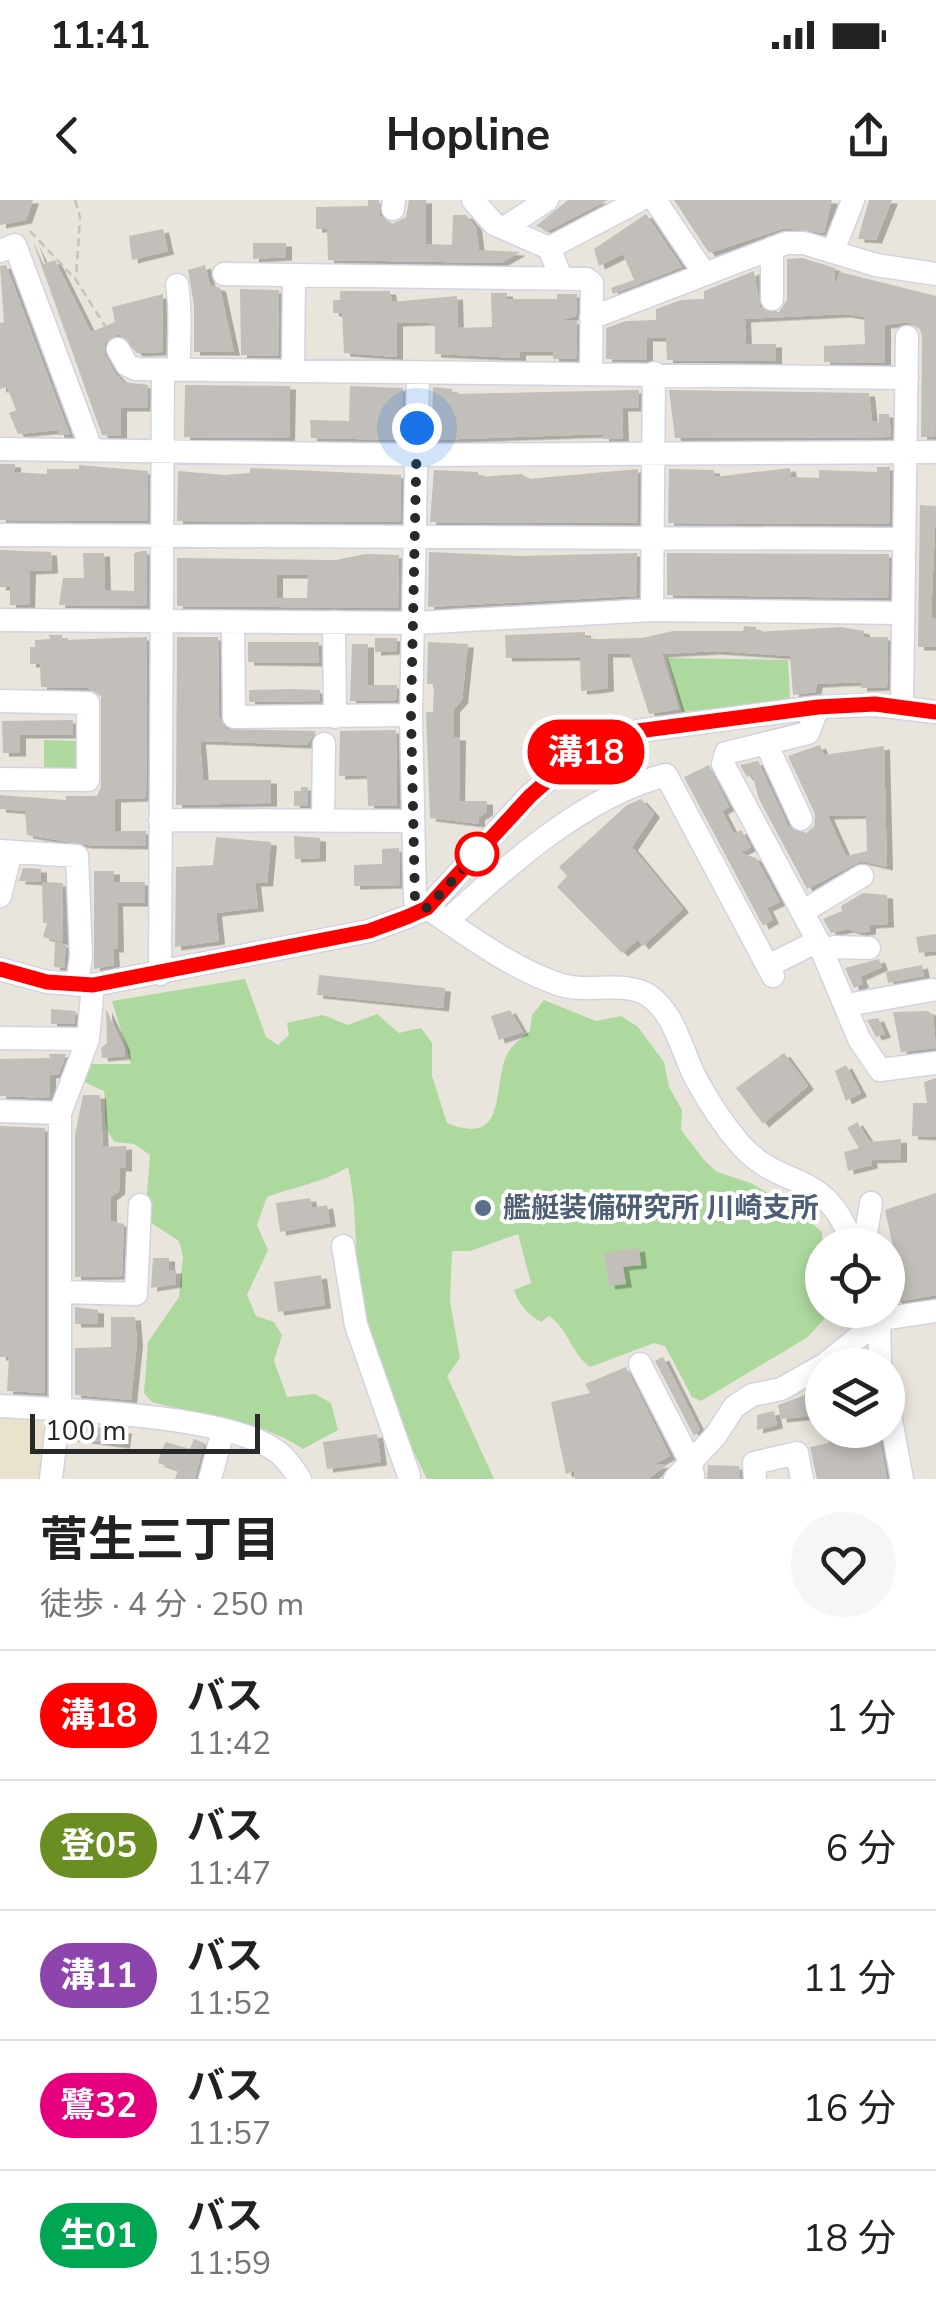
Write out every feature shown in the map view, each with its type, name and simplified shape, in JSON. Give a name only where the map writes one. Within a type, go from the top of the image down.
[{"type":"street","points":[[474,200],[494,224],[549,248],[561,278]]},
{"type":"street","points":[[506,228],[547,200]]},
{"type":"street","points":[[549,248],[640,200]]},
{"type":"street","points":[[655,200],[704,273]]},
{"type":"street","points":[[833,251],[854,200]]},
{"type":"street","points":[[592,318],[772,248],[804,243],[876,265],[936,274]]},
{"type":"street","points":[[8,248],[92,450]]},
{"type":"street","points":[[772,248],[772,300]]},
{"type":"street","points":[[224,274],[561,278],[592,283],[591,373]]},
{"type":"street","points":[[293,371],[294,275]]},
{"type":"street","points":[[160,974],[164,451],[171,370],[183,316],[177,285]]},
{"type":"street","points":[[902,708],[907,337]]},
{"type":"street","points":[[118,349],[127,365],[171,370],[907,378]]},
{"type":"street","points":[[418,374],[411,715],[415,900],[448,919],[469,940],[559,984],[644,992],[661,1006],[696,1080],[738,1142],[770,1167],[824,1194],[840,1210],[847,1228]]},
{"type":"street","points":[[652,610],[654,374]]},
{"type":"street","points":[[3,442],[92,450],[417,455],[936,452]]},
{"type":"street","points":[[0,535],[904,539]]},
{"type":"street","points":[[0,620],[415,624],[652,610],[901,614]]},
{"type":"street","points":[[334,622],[335,717]]},
{"type":"street","points":[[233,623],[234,717],[411,715]]},
{"type":"street","points":[[0,702],[88,703],[88,780],[0,779]]},
{"type":"street","points":[[818,707],[808,733],[726,753],[724,764],[820,946],[860,1039],[880,1070],[936,1063]]},
{"type":"street","points":[[0,969],[85,985],[160,974],[369,931],[427,908],[530,796],[587,751],[638,731],[818,707],[936,712]]},
{"type":"street","points":[[766,742],[802,819]]},
{"type":"street","points":[[323,820],[324,744]]},
{"type":"street","points":[[448,919],[504,866],[613,796],[666,775],[771,971],[820,946],[870,948]]},
{"type":"street","points":[[160,820],[411,822]]},
{"type":"street","points":[[0,896],[5,852],[77,856],[88,1039],[60,1112],[63,1292],[51,1479]]},
{"type":"street","points":[[802,912],[862,876]]},
{"type":"street","points":[[847,1005],[933,990]]},
{"type":"street","points":[[0,1038],[88,1039]]},
{"type":"street","points":[[0,1111],[60,1112]]},
{"type":"street","points":[[867,1228],[871,1203]]},
{"type":"street","points":[[63,1292],[136,1294],[140,1205]]},
{"type":"street","points":[[343,1246],[356,1325],[409,1476]]},
{"type":"street","points":[[905,1312],[936,1310]]},
{"type":"street","points":[[842,1348],[864,1328]]},
{"type":"street","points":[[640,1364],[686,1474]]},
{"type":"street","points":[[686,1474],[734,1408],[805,1374]]},
{"type":"street","points":[[0,1406],[91,1410],[223,1431],[273,1448],[300,1479]]},
{"type":"street","points":[[210,1479],[223,1431]]},
{"type":"street","points":[[896,1448],[902,1479]]},
{"type":"street","points":[[755,1479],[754,1464],[797,1453],[802,1479]]},
{"type":"path","points":[[75,200],[80,217],[76,280]]},
{"type":"path","points":[[8,248],[31,230],[76,280],[118,349]]},
{"type":"shaded area","points":[[0,1416],[40,1418],[49,1424],[42,1479],[0,1479]]},
{"type":"green space","points":[[667,658],[788,660],[790,700],[682,712]]},
{"type":"green space","points":[[44,740],[80,741],[80,765],[74,772],[44,772]]},
{"type":"green space","name":"艦艇装備研究所 川崎支所","points":[[245,979],[266,1037],[278,1045],[289,1035],[287,1023],[323,1015],[348,1025],[377,1014],[399,1033],[421,1028],[432,1043],[432,1076],[447,1123],[465,1128],[479,1128],[493,1114],[506,1057],[530,1031],[532,1015],[544,1000],[596,1021],[621,1016],[638,1027],[664,1062],[669,1087],[682,1110],[681,1130],[705,1161],[717,1172],[751,1183],[798,1211],[817,1228],[805,1228],[805,1328],[816,1328],[808,1337],[701,1401],[692,1397],[665,1346],[654,1343],[590,1367],[555,1321],[549,1316],[541,1322],[528,1312],[514,1290],[531,1283],[518,1234],[470,1251],[452,1251],[450,1301],[460,1358],[447,1376],[494,1479],[427,1479],[395,1408],[370,1333],[359,1282],[348,1167],[319,1181],[267,1197],[257,1225],[268,1250],[247,1295],[256,1316],[274,1322],[282,1335],[274,1361],[287,1397],[315,1394],[331,1403],[338,1430],[303,1449],[248,1424],[152,1402],[144,1393],[148,1342],[179,1297],[183,1257],[179,1241],[145,1219],[150,1155],[134,1144],[115,1142],[106,1124],[104,1091],[82,1081],[90,1064],[131,1064],[112,1001]]},
{"type":"building","points":[[0,200],[33,200],[26,220],[0,225]]},
{"type":"building","points":[[368,200],[379,200],[380,216],[392,224],[406,217],[409,200],[426,200],[426,244],[452,245],[453,215],[466,215],[476,227],[479,250],[520,252],[501,263],[328,260],[327,229],[316,229],[316,207],[368,206]]},
{"type":"building","points":[[568,200],[608,200],[548,231],[536,226]]},
{"type":"building","points":[[674,200],[832,200],[824,233],[785,228],[709,253]]},
{"type":"building","points":[[869,200],[892,200],[876,240],[858,239]]},
{"type":"building","points":[[646,214],[682,267],[613,294],[611,288],[634,280],[623,254],[599,266],[594,249]]},
{"type":"building","points":[[163,229],[168,251],[132,260],[129,236]]},
{"type":"building","points":[[33,242],[44,264],[55,260],[91,332],[115,322],[112,307],[163,294],[162,352],[137,353],[119,334],[105,342],[105,355],[124,382],[148,385],[148,408],[121,408],[121,436],[102,435]]},
{"type":"building","points":[[253,243],[286,243],[286,257],[253,259]]},
{"type":"building","points":[[802,258],[835,268],[834,287],[840,272],[936,296],[935,437],[921,437],[922,337],[920,329],[908,322],[885,325],[885,363],[824,362],[824,346],[865,344],[864,317],[844,314],[745,319],[746,344],[776,344],[776,361],[667,360],[666,338],[647,338],[647,360],[606,359],[606,328],[626,321],[656,320],[656,309],[681,300],[704,299],[704,291],[754,271],[760,307],[779,312],[787,300],[787,259]]},
{"type":"building","points":[[6,265],[70,435],[58,435],[58,430],[18,434],[9,413],[16,410],[7,387],[0,389],[0,323],[4,322],[0,266]]},
{"type":"building","points":[[205,265],[210,285],[220,288],[234,352],[194,352],[194,305],[188,270]]},
{"type":"building","points":[[240,289],[279,290],[278,356],[241,355]]},
{"type":"building","points":[[340,291],[390,291],[392,302],[457,296],[458,328],[492,327],[491,293],[507,293],[507,299],[557,299],[557,294],[577,294],[576,316],[562,320],[577,321],[576,359],[553,359],[553,352],[520,352],[520,358],[435,354],[435,325],[427,322],[397,323],[397,357],[344,353],[342,313],[333,313],[333,300],[340,300]]},
{"type":"building","points":[[185,385],[290,386],[289,438],[184,437]]},
{"type":"building","points":[[350,386],[403,388],[402,440],[311,438],[310,420],[349,421]]},
{"type":"building","points":[[433,387],[452,389],[452,394],[639,390],[639,408],[622,408],[623,439],[603,439],[603,434],[432,440]]},
{"type":"building","points":[[669,390],[869,393],[872,421],[879,422],[879,414],[889,414],[891,437],[675,438]]},
{"type":"building","points":[[0,464],[15,464],[15,472],[47,474],[47,469],[79,469],[79,465],[148,471],[147,521],[0,520]]},
{"type":"building","points":[[877,467],[890,467],[889,524],[668,523],[669,469],[714,470],[714,477],[790,468],[791,477],[819,478],[819,470],[877,472]]},
{"type":"building","points":[[250,468],[401,475],[400,522],[177,521],[178,471],[225,475],[250,473]]},
{"type":"building","points":[[638,469],[638,523],[430,522],[434,470],[478,472],[478,477],[522,474],[528,479]]},
{"type":"building","points":[[920,505],[936,506],[931,618],[936,618],[936,647],[918,647]]},
{"type":"building","points":[[0,550],[51,552],[52,570],[30,571],[29,605],[10,605],[10,587],[0,587]]},
{"type":"building","points":[[147,551],[147,606],[59,605],[63,578],[84,578],[83,553],[104,553],[105,590],[134,591],[134,553]]},
{"type":"building","points":[[429,552],[521,556],[637,553],[637,596],[428,607]]},
{"type":"building","points":[[667,553],[889,554],[888,598],[667,595]]},
{"type":"building","points":[[365,554],[399,555],[398,608],[177,606],[177,558],[336,560]],"holes":[[[277,575],[308,575],[307,598],[277,598]]]},
{"type":"building","points":[[744,626],[756,627],[756,632],[841,627],[864,631],[864,637],[888,637],[887,687],[861,688],[861,682],[817,684],[815,692],[793,695],[790,656],[715,651],[662,654],[679,709],[649,714],[630,654],[607,654],[608,688],[581,691],[580,657],[506,658],[505,635],[585,632],[585,637],[596,639],[642,638],[673,631],[743,631]]},
{"type":"building","points":[[49,635],[62,635],[62,640],[147,637],[146,798],[115,799],[115,831],[146,831],[146,846],[86,845],[27,835],[25,811],[0,809],[0,795],[66,800],[66,796],[97,796],[101,787],[101,696],[88,688],[41,687],[40,664],[30,664],[30,647],[35,647],[35,640],[50,639]]},
{"type":"building","points":[[177,637],[218,637],[219,717],[226,729],[316,731],[307,745],[200,741],[203,780],[271,780],[271,803],[176,805]]},
{"type":"building","points":[[375,638],[397,638],[397,651],[375,652]]},
{"type":"building","points":[[248,642],[319,642],[319,663],[248,662]]},
{"type":"building","points":[[428,642],[468,644],[462,700],[454,709],[454,737],[460,737],[459,801],[487,801],[487,812],[479,817],[479,824],[430,818],[426,712],[433,712],[434,684],[427,684]]},
{"type":"building","points":[[352,644],[368,644],[368,685],[397,685],[396,700],[350,701]]},
{"type":"building","points":[[249,690],[320,690],[320,701],[249,702]]},
{"type":"building","points":[[73,720],[73,735],[20,735],[20,753],[3,753],[2,721]]},
{"type":"building","points":[[564,722],[569,740],[545,750],[539,726]]},
{"type":"building","points":[[396,730],[397,806],[368,806],[367,775],[339,776],[340,731]]},
{"type":"building","points":[[820,745],[824,755],[884,746],[887,867],[861,861],[807,889],[759,799],[752,774],[747,777],[740,765],[758,761],[788,826],[806,833],[814,827],[815,814],[788,756]],"holes":[[[866,815],[867,851],[846,856],[828,816]]]},
{"type":"building","points":[[709,765],[729,807],[722,811],[734,834],[741,830],[751,847],[740,853],[756,858],[780,902],[767,908],[773,920],[763,926],[684,777]]},
{"type":"building","points":[[301,787],[308,787],[308,806],[294,806],[294,791],[301,791]]},
{"type":"building","points":[[641,799],[654,814],[632,847],[683,909],[643,946],[638,940],[622,953],[557,887],[567,876],[559,867],[627,805]]},
{"type":"building","points":[[294,836],[320,838],[320,858],[295,859]]},
{"type":"building","points":[[216,837],[271,842],[267,883],[255,883],[258,908],[216,913],[219,941],[175,947],[176,867],[213,865]]},
{"type":"building","points":[[399,848],[400,885],[354,886],[354,865],[382,864],[382,849]]},
{"type":"building","points":[[23,868],[41,869],[41,882],[19,881]]},
{"type":"building","points":[[94,871],[114,871],[114,882],[145,882],[145,903],[117,903],[118,949],[113,949],[114,965],[94,969]]},
{"type":"building","points":[[42,882],[63,883],[62,942],[43,937],[47,923],[43,923]]},
{"type":"building","points":[[863,893],[887,895],[888,924],[870,925],[870,931],[860,933],[848,929],[831,933],[823,919],[842,911],[841,906]]},
{"type":"building","points":[[936,934],[936,951],[919,953],[916,937]]},
{"type":"building","points":[[55,942],[66,945],[64,968],[54,967]]},
{"type":"building","points":[[879,959],[882,967],[860,977],[863,984],[854,988],[845,968]]},
{"type":"building","points":[[922,965],[924,976],[888,983],[886,972]]},
{"type":"building","points":[[319,975],[445,988],[443,1008],[317,995]]},
{"type":"building","points":[[51,1009],[76,1011],[74,1024],[51,1024]]},
{"type":"building","points":[[106,1009],[125,1056],[102,1058],[101,1048],[107,1043]]},
{"type":"building","points":[[510,1010],[523,1032],[499,1040],[491,1016]]},
{"type":"building","points":[[928,1011],[933,1015],[936,1048],[901,1052],[893,1012]]},
{"type":"building","points":[[878,1018],[885,1034],[876,1037],[867,1020]]},
{"type":"building","points":[[784,1053],[808,1086],[763,1124],[736,1088]]},
{"type":"building","points":[[49,1054],[66,1054],[59,1074],[50,1075],[50,1098],[0,1096],[0,1059],[50,1058]]},
{"type":"building","points":[[846,1065],[861,1093],[846,1101],[835,1071]]},
{"type":"building","points":[[936,1078],[936,1137],[912,1136],[913,1103],[927,1103],[924,1082]]},
{"type":"building","points":[[83,1095],[100,1095],[103,1147],[126,1146],[126,1168],[120,1168],[119,1191],[111,1197],[111,1221],[124,1224],[122,1276],[75,1277],[75,1135]]},
{"type":"building","points":[[857,1122],[870,1142],[901,1139],[901,1159],[871,1160],[872,1165],[848,1171],[844,1152],[859,1148],[847,1128]]},
{"type":"building","points":[[0,1126],[45,1128],[45,1393],[7,1391],[9,1357],[0,1357]]},
{"type":"building","points":[[936,1193],[936,1295],[905,1300],[905,1228],[889,1228],[885,1210]]},
{"type":"building","points":[[310,1198],[312,1208],[327,1205],[330,1223],[280,1232],[276,1203]]},
{"type":"building","points":[[639,1248],[641,1265],[623,1267],[626,1284],[609,1286],[604,1253]]},
{"type":"building","points":[[153,1258],[169,1258],[169,1270],[176,1270],[176,1284],[151,1288]]},
{"type":"building","points":[[321,1275],[325,1305],[278,1312],[274,1282]]},
{"type":"building","points":[[75,1307],[98,1310],[98,1324],[75,1324]]},
{"type":"building","points":[[111,1317],[135,1317],[137,1343],[131,1400],[75,1395],[75,1348],[111,1347]]},
{"type":"building","points":[[663,1357],[700,1430],[694,1436],[655,1361]]},
{"type":"building","points":[[626,1367],[670,1456],[653,1465],[668,1464],[648,1479],[575,1479],[574,1471],[566,1474],[551,1402],[590,1393],[585,1384]]},
{"type":"building","points":[[805,1395],[805,1417],[781,1419],[778,1405]]},
{"type":"building","points":[[774,1411],[777,1425],[757,1430],[757,1415]]},
{"type":"building","points":[[72,1425],[126,1430],[124,1445],[71,1438]]},
{"type":"building","points":[[377,1434],[381,1462],[327,1469],[323,1442]]},
{"type":"building","points":[[194,1439],[204,1443],[195,1479],[175,1479],[178,1470],[158,1463],[161,1451],[166,1442],[190,1449]]},
{"type":"building","points":[[810,1448],[881,1448],[887,1479],[817,1479]]},
{"type":"building","points":[[708,1465],[739,1466],[740,1479],[707,1479]]},
{"type":"bus line","name":"溝18","points":[[0,969],[47,982],[93,985],[369,931],[427,908],[530,796],[565,765],[605,743],[667,726],[818,707],[875,704],[936,712]]},
{"type":"place","name":"艦艇装備研究所 川崎支所","points":[[483,1208]]},
{"type":"route","points":[[417,428],[411,715],[415,900],[427,908],[484,847],[477,854]]}]
